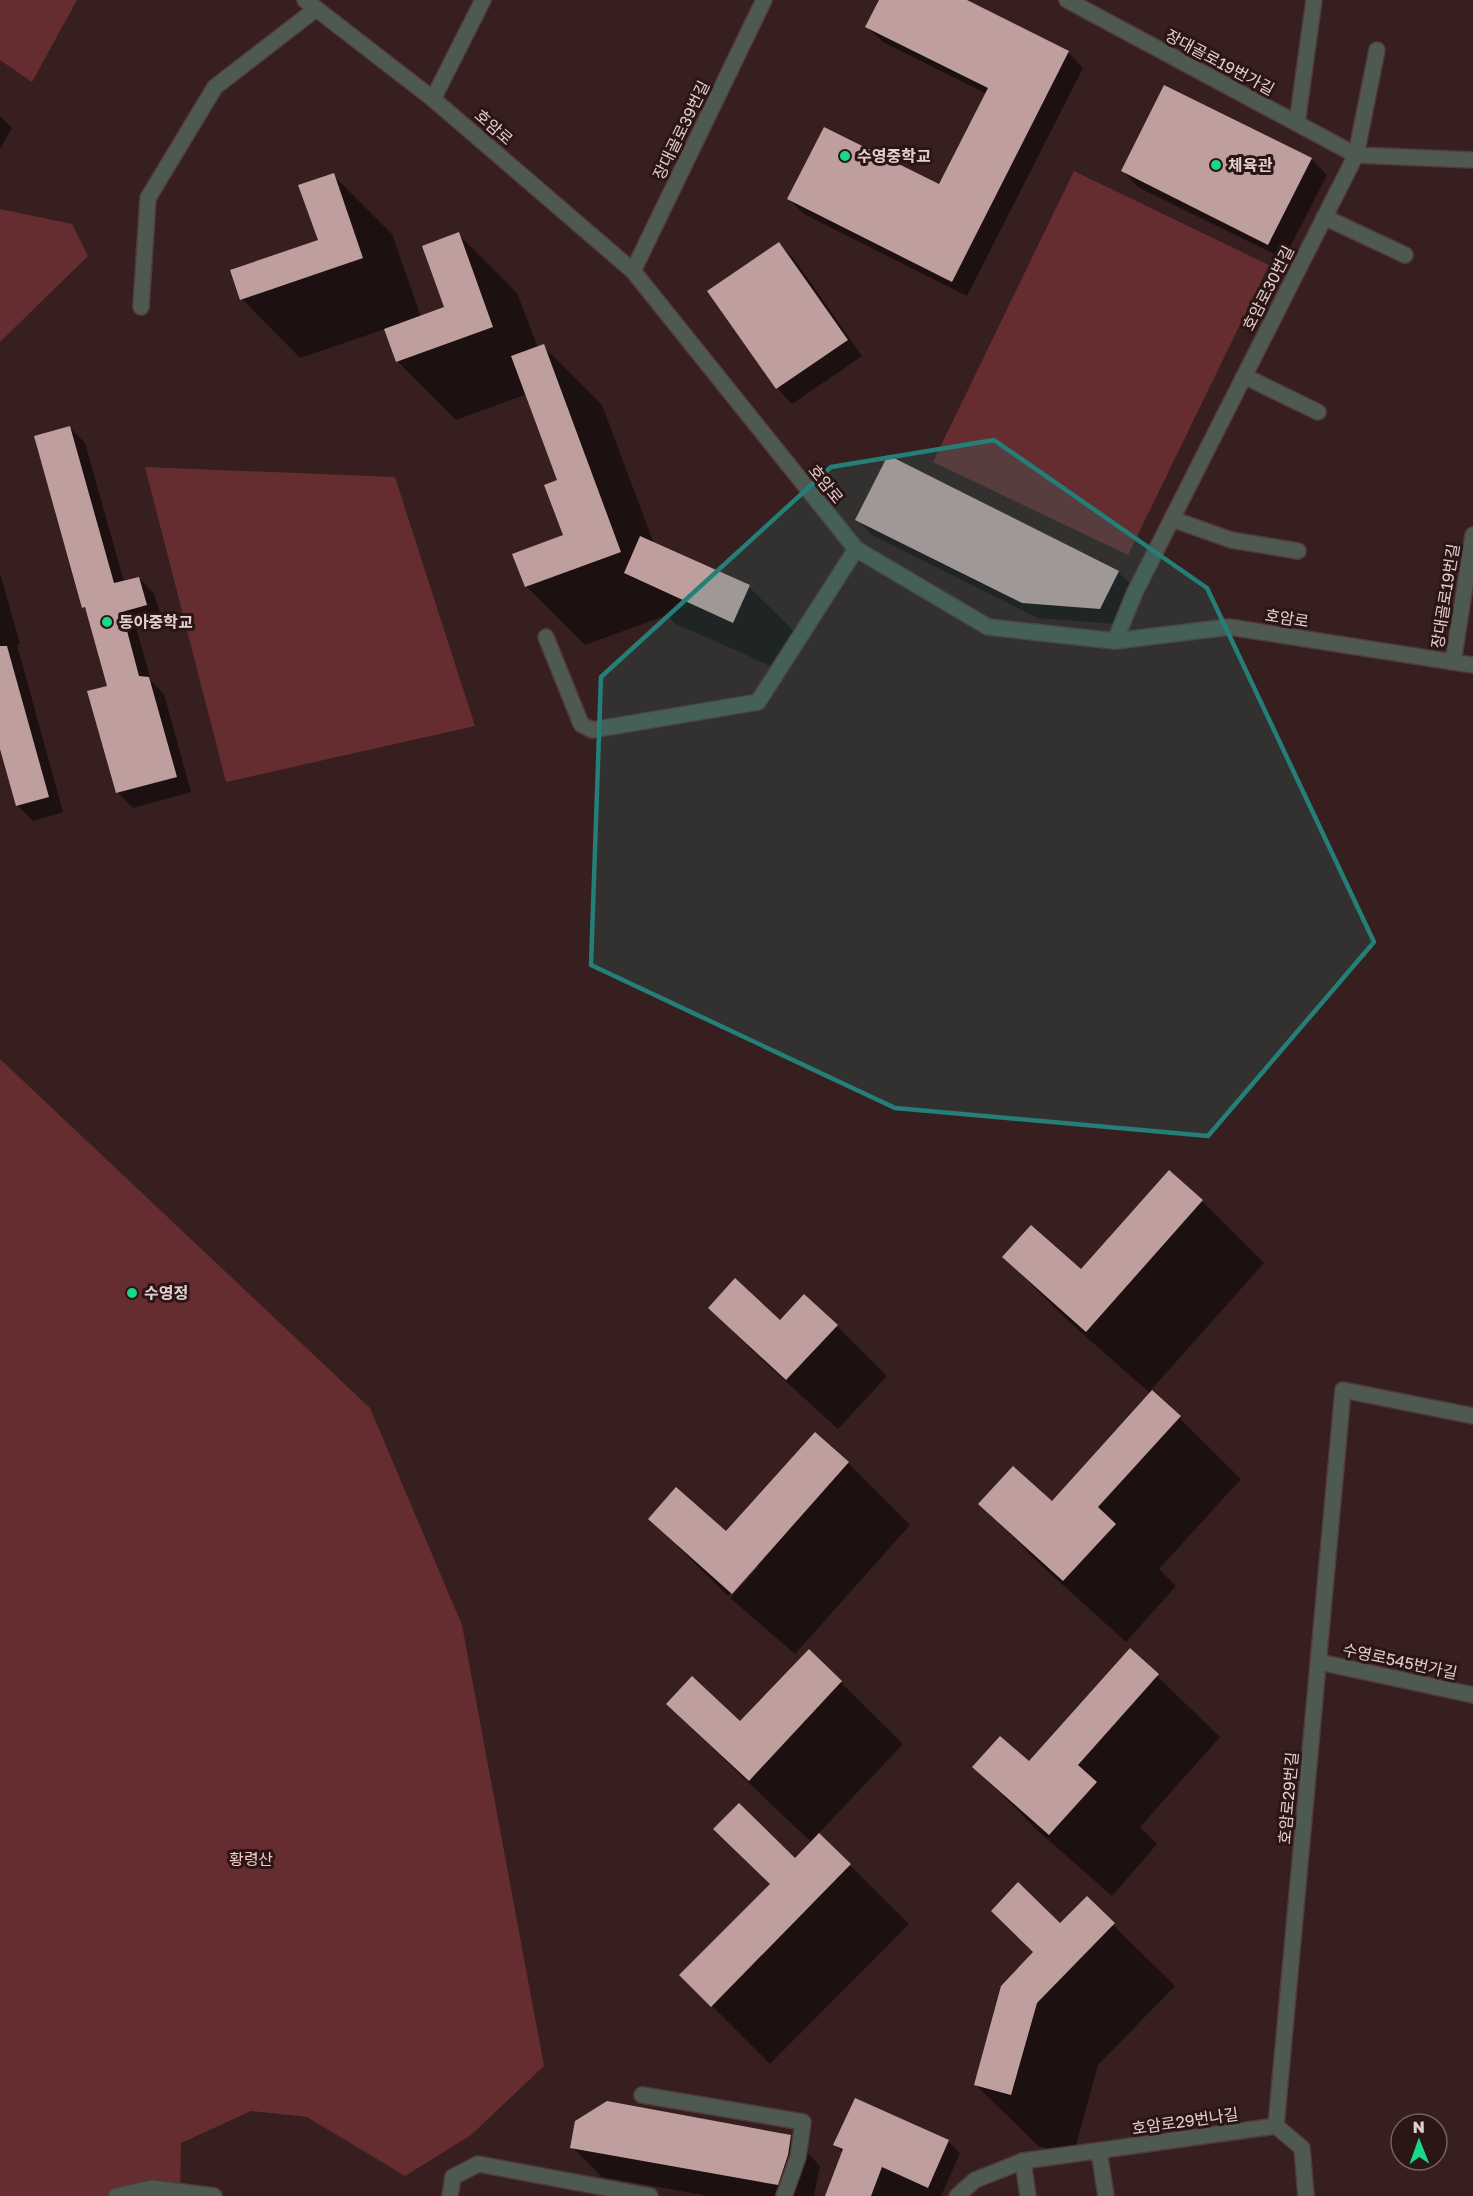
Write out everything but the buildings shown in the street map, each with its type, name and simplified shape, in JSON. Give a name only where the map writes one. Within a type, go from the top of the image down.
[{"type":"street","points":[[433,99],[483,0]]},
{"type":"street","name":"장대골로19번가길","points":[[1067,0],[1356,155],[1473,160]]},
{"type":"street","points":[[1297,123],[1314,0]]},
{"type":"street","name":"장대골로39번길","points":[[633,271],[760,1]]},
{"type":"street","points":[[141,307],[148,198],[215,87],[310,4]]},
{"type":"street","name":"호암로","points":[[310,4],[433,99],[633,271],[856,549],[988,627],[1115,641],[1229,627],[1473,665]]},
{"type":"street","points":[[1356,155],[1377,50]]},
{"type":"street","name":"호암로30번길","points":[[1115,641],[1135,592],[1356,155]]},
{"type":"street","points":[[1324,217],[1405,255]]},
{"type":"street","points":[[1244,376],[1318,412]]},
{"type":"street","points":[[1172,519],[1231,540],[1298,551]]},
{"type":"street","name":"장대골로19번길","points":[[1453,662],[1473,535]]},
{"type":"street","points":[[546,637],[581,724],[592,730],[758,702],[856,549]]},
{"type":"street","name":"호암로29번길","points":[[1276,2126],[1344,1390],[1473,1416]]},
{"type":"street","name":"수영로545번가길","points":[[1319,1662],[1473,1695]]},
{"type":"street","points":[[642,2094],[802,2122],[798,2157],[784,2196]]},
{"type":"street","points":[[1276,2126],[1302,2148],[1306,2196]]},
{"type":"street","name":"호암로29번나길","points":[[957,2196],[975,2180],[1023,2161],[1276,2126]]},
{"type":"street","points":[[1099,2151],[1106,2196]]},
{"type":"street","points":[[1023,2161],[1028,2196]]},
{"type":"street","points":[[450,2196],[453,2177],[478,2164],[650,2196]]},
{"type":"street","points":[[116,2196],[152,2188],[213,2196]]},
{"type":"highlighted area","points":[[994,440],[1207,588],[1374,942],[1208,1136],[895,1108],[591,965],[601,677],[831,467]]},
{"type":"green space","points":[[0,0],[77,0],[32,82],[0,60]]},
{"type":"green space","points":[[1074,171],[1269,265],[1128,555],[933,462]]},
{"type":"green space","points":[[0,209],[72,224],[88,256],[0,342]]},
{"type":"green space","points":[[145,467],[395,477],[475,726],[226,782]]},
{"type":"green space","name":"황령산","points":[[0,1059],[370,1408],[462,1625],[544,2066],[471,2135],[405,2176],[307,2117],[251,2111],[181,2143],[180,2196],[0,2196]]},
{"type":"place","name":"수영중학교","points":[[845,156]]},
{"type":"place","name":"체육관","points":[[1216,165]]},
{"type":"place","name":"동아중학교","points":[[107,622]]},
{"type":"place","name":"수영정","points":[[132,1293]]}]
